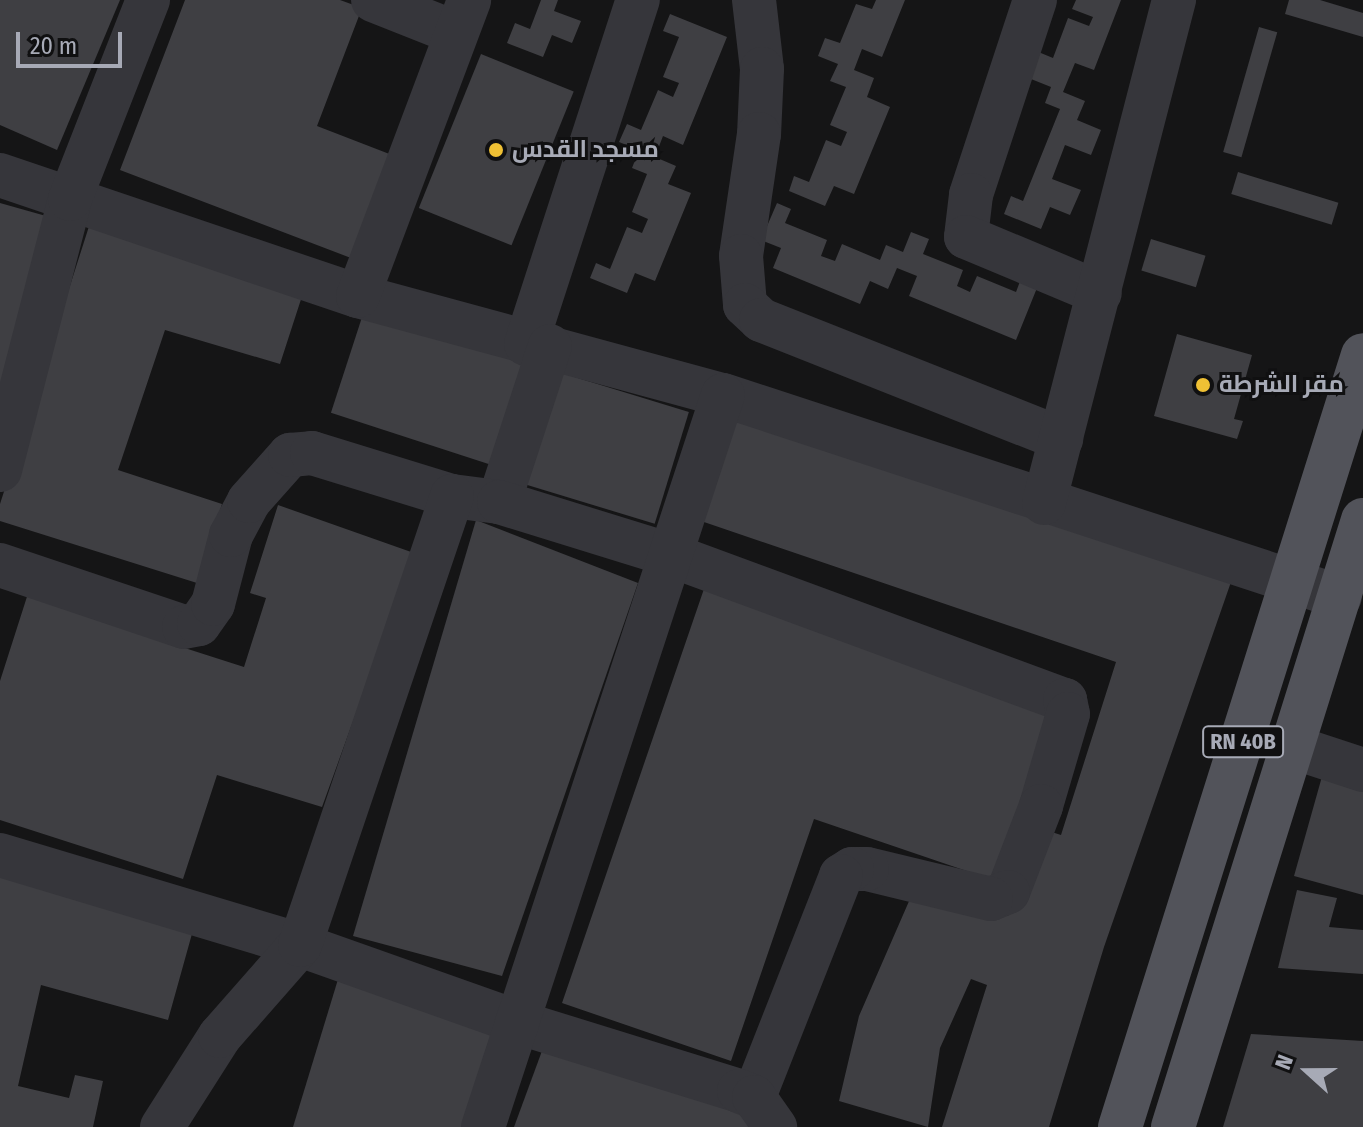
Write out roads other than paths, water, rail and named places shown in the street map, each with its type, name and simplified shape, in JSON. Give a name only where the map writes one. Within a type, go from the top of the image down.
[{"type":"main road","name":"RN 40B","points":[[1120,1127],[1363,355]]},
{"type":"main road","name":"RN 40B","points":[[1173,1127],[1363,520]]},
{"type":"street","points":[[0,470],[70,199],[148,0]]},
{"type":"street","points":[[358,296],[462,17],[373,0]]},
{"type":"street","points":[[499,502],[538,345],[638,0]]},
{"type":"street","points":[[754,0],[762,69],[759,134],[741,256],[745,305],[761,320],[1061,439]]},
{"type":"street","points":[[1035,0],[971,195],[966,237],[1100,293]]},
{"type":"street","points":[[1044,503],[1174,0]]},
{"type":"street","points":[[0,175],[358,296],[723,395],[1044,503],[1340,597]]},
{"type":"street","points":[[483,1127],[520,1023],[723,395]]},
{"type":"street","points":[[0,565],[184,627],[206,618],[240,515],[290,455],[312,453],[452,496],[499,502],[673,556],[1059,696],[1067,704],[1041,806],[1008,892],[991,899],[867,869],[852,869],[841,876],[764,1112],[300,945],[0,855]]},
{"type":"street","points":[[162,1127],[220,1036],[300,945],[452,496]]},
{"type":"street","points":[[1293,747],[1363,770]]},
{"type":"place","name":"مسجد القدس","points":[[496,150]]},
{"type":"place","name":"مقر الشرطة","points":[[1203,385]]}]
